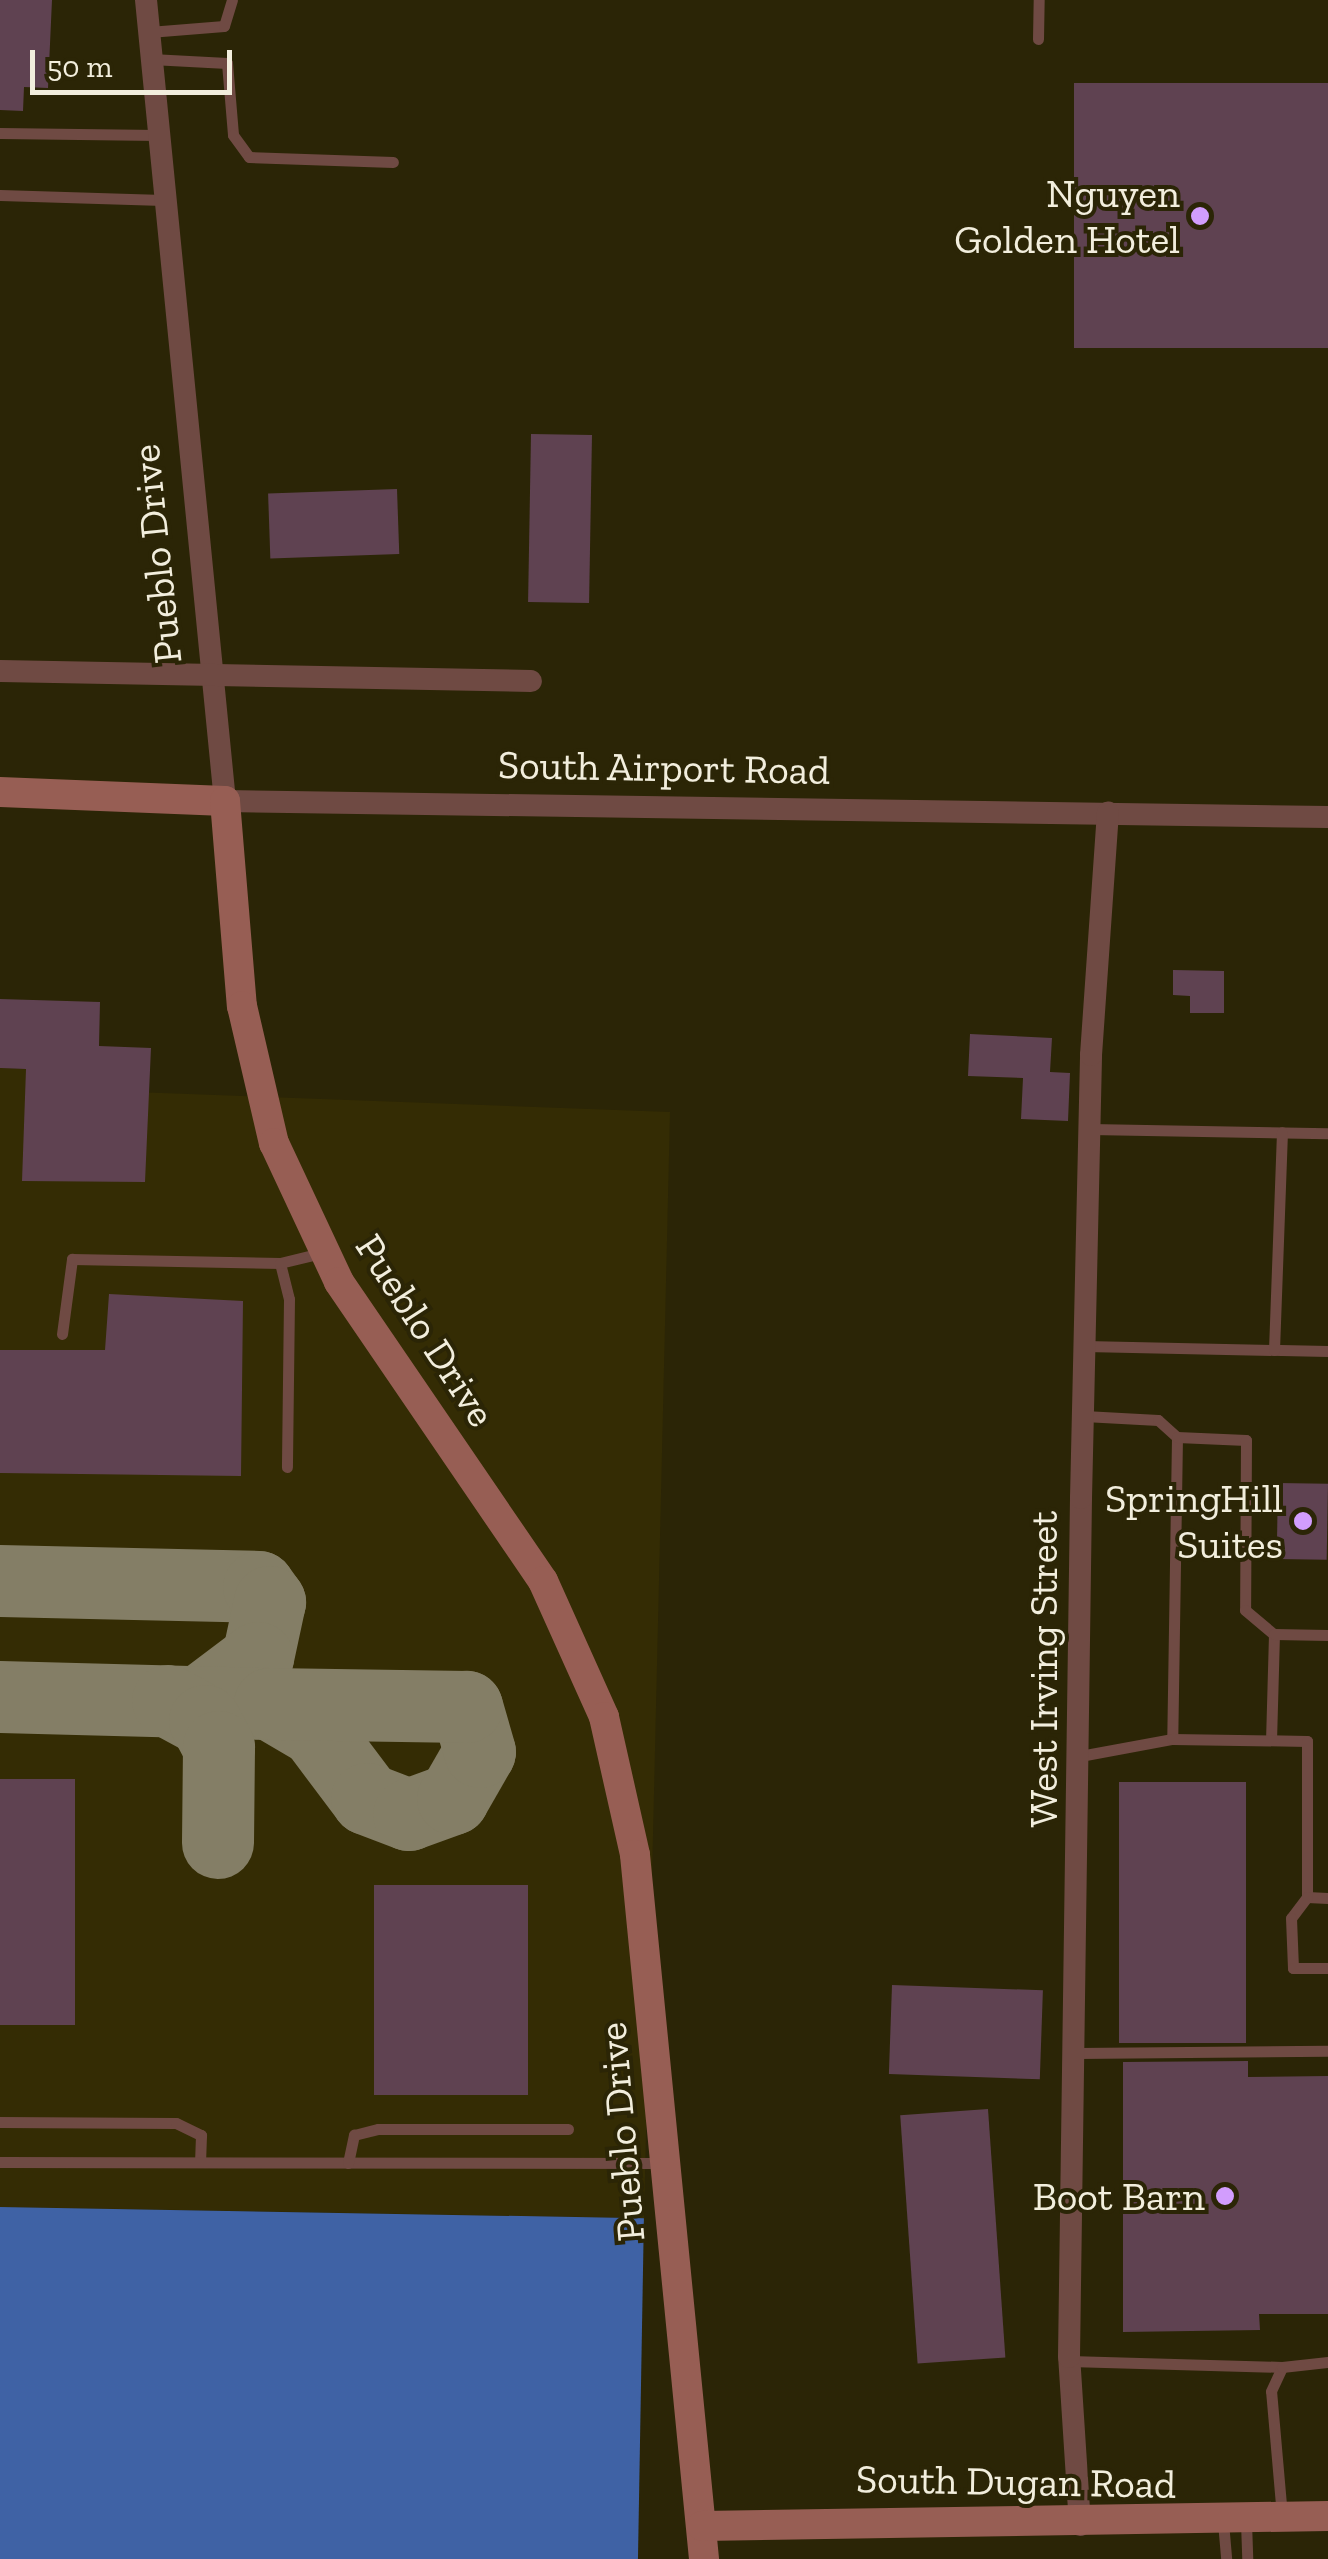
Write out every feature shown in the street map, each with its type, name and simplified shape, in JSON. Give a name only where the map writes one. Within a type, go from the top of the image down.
[{"type":"street","name":"Pueblo Drive","points":[[146,0],[208,674],[226,801],[242,1006],[274,1143],[325,1252],[543,1581],[604,1718],[635,1855],[704,2559]]},
{"type":"street","points":[[0,671],[531,681]]},
{"type":"street","name":"South Airport Road","points":[[0,792],[226,801],[1328,818]]},
{"type":"street","name":"West Irving Street","points":[[1080,2525],[1069,2361],[1077,2054],[1085,1346],[1090,1129],[1108,813]]},
{"type":"street","name":"South Dugan Road","points":[[702,2526],[869,2518],[1080,2525],[1327,2521]]},
{"type":"lane","points":[[149,32],[224,26],[232,0]]},
{"type":"lane","points":[[1038,40],[1039,0]]},
{"type":"lane","points":[[151,58],[226,63],[233,135],[249,157],[393,162]]},
{"type":"lane","points":[[0,133],[158,135]]},
{"type":"lane","points":[[0,195],[163,200]]},
{"type":"lane","points":[[1090,1129],[1328,1133]]},
{"type":"lane","points":[[1274,1350],[1282,1132]]},
{"type":"lane","points":[[62,1334],[72,1259],[280,1264],[325,1252]]},
{"type":"lane","points":[[280,1264],[289,1299],[287,1467]]},
{"type":"lane","points":[[1085,1346],[1328,1351]]},
{"type":"lane","points":[[1084,1416],[1158,1420],[1176,1438],[1246,1440],[1245,1610],[1274,1634],[1328,1635]]},
{"type":"lane","points":[[1172,1739],[1176,1438]]},
{"type":"lane","points":[[1272,1739],[1274,1634]]},
{"type":"lane","points":[[1080,1756],[1172,1739],[1307,1741],[1307,1897],[1291,1918],[1293,1968],[1328,1968]]},
{"type":"lane","points":[[1307,1897],[1328,1898]]},
{"type":"lane","points":[[1077,2054],[1328,2051]]},
{"type":"lane","points":[[0,2122],[176,2122],[200,2135],[200,2162]]},
{"type":"lane","points":[[348,2163],[354,2135],[378,2128],[568,2130]]},
{"type":"lane","points":[[0,2162],[664,2163]]},
{"type":"lane","points":[[1069,2361],[1282,2367],[1328,2362]]},
{"type":"lane","points":[[1282,2367],[1271,2390],[1282,2520]]},
{"type":"lane","points":[[1226,2559],[1235,2522]]},
{"type":"lane","points":[[1235,2522],[1247,2559]]},
{"type":"shaded area","points":[[0,1068],[26,1069],[26,1088],[670,1112],[644,2218],[0,2207]]},
{"type":"water","points":[[0,2207],[644,2218],[638,2559],[0,2559]]},
{"type":"building","points":[[0,0],[52,0],[48,88],[24,87],[23,111],[0,110]]},
{"type":"building","name":"Nguyen Golden Hotel","points":[[1074,83],[1328,83],[1328,348],[1074,348]]},
{"type":"building","points":[[531,434],[592,435],[589,603],[528,602]]},
{"type":"building","points":[[397,489],[399,554],[270,558],[268,494]]},
{"type":"building","points":[[1173,970],[1224,971],[1224,1013],[1190,1013],[1190,996],[1173,995]]},
{"type":"building","points":[[0,999],[100,1002],[99,1046],[151,1048],[145,1182],[22,1181],[26,1069],[0,1068]]},
{"type":"building","points":[[970,1034],[1052,1038],[1050,1072],[1070,1073],[1068,1121],[1021,1119],[1023,1078],[968,1076]]},
{"type":"building","points":[[109,1294],[243,1301],[241,1476],[0,1473],[0,1350],[105,1350]]},
{"type":"building","name":"SpringHill Suites","points":[[1278,1483],[1328,1484],[1327,1560],[1277,1559]]},
{"type":"building","points":[[0,1779],[75,1779],[75,2025],[0,2025]]},
{"type":"building","points":[[1119,1782],[1246,1782],[1246,2043],[1119,2043]]},
{"type":"building","points":[[374,1885],[528,1885],[528,2095],[374,2095]]},
{"type":"building","points":[[892,1985],[1043,1990],[1040,2079],[889,2074]]},
{"type":"building","name":"Boot Barn","points":[[1248,2061],[1248,2077],[1328,2076],[1328,2314],[1259,2314],[1260,2330],[1123,2332],[1123,2062]]},
{"type":"building","points":[[988,2109],[1005,2357],[918,2364],[900,2115]]},
{"type":"taxiway","points":[[0,1581],[259,1587],[270,1602],[258,1658],[201,1701]]},
{"type":"taxiway","points":[[0,1697],[270,1704],[316,1731],[367,1799],[409,1815],[453,1799],[480,1752],[467,1707],[270,1704]]},
{"type":"taxiway","points":[[168,1701],[205,1721],[219,1747],[218,1843]]},
{"type":"place","name":"Nguyen Golden Hotel","points":[[1200,216]]},
{"type":"place","name":"SpringHill Suites","points":[[1303,1521]]},
{"type":"place","name":"Boot Barn","points":[[1225,2196]]}]
